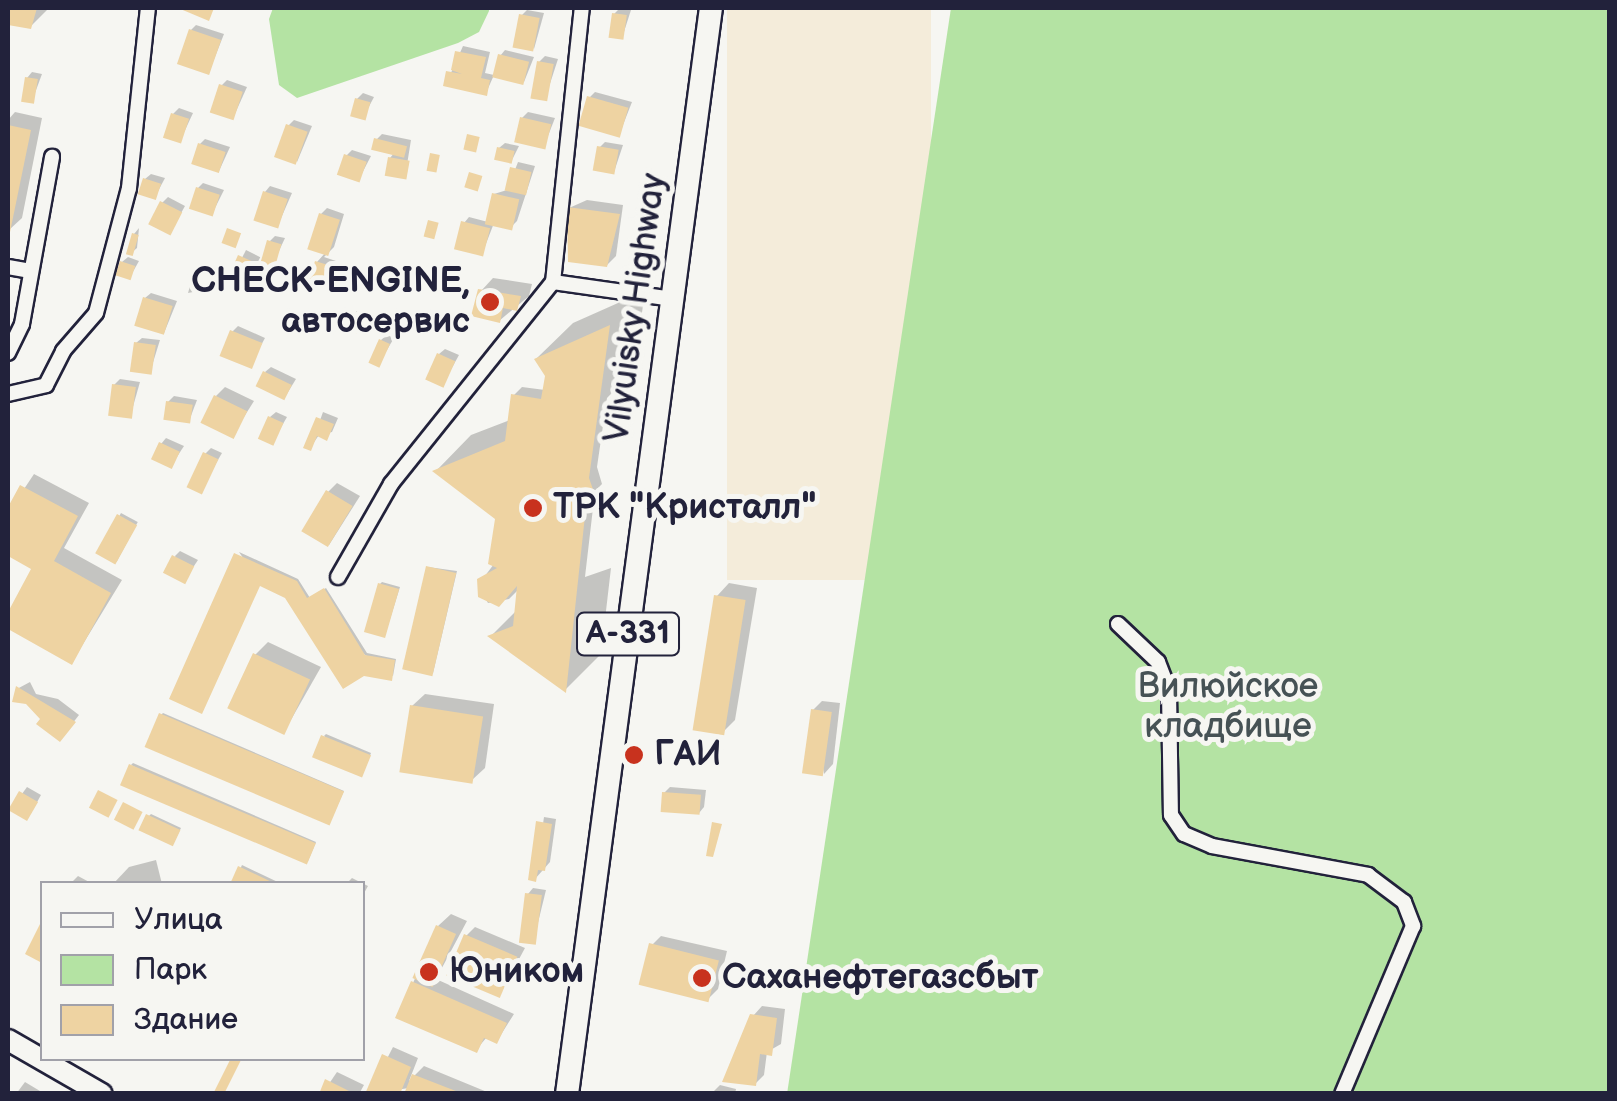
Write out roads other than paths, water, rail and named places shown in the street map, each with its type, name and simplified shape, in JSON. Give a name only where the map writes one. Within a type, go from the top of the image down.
[{"type":"main road","name":"Vilyuisky Highway","points":[[567,1094],[711,8]]},
{"type":"main road","points":[[8,1040],[40,1058]]},
{"type":"main road","points":[[45,1061],[102,1094]]},
{"type":"street","points":[[8,394],[46,385],[62,351],[96,313],[129,188],[148,8]]},
{"type":"street","points":[[338,577],[391,484],[553,282],[582,8]]},
{"type":"street","points":[[8,352],[22,324],[52,157]]},
{"type":"street","points":[[8,267],[31,271]]},
{"type":"street","points":[[553,282],[673,299]]},
{"type":"street","points":[[1118,624],[1158,662],[1169,691],[1171,814],[1184,834],[1212,846],[1368,874],[1404,902],[1412,926],[1342,1094]]},
{"type":"place","name":"CHECK-ENGINE, автосервис","points":[[490,302]]},
{"type":"place","name":"ТРК \"Кристалл\"","points":[[533,508]]},
{"type":"place","name":"ГАИ","points":[[634,755]]},
{"type":"place","name":"Юником","points":[[429,972]]},
{"type":"place","name":"Саханефтегазсбыт","points":[[702,978]]},
{"type":"park label","name":"Вилюйское кладбище","points":[[1228,707]]}]
